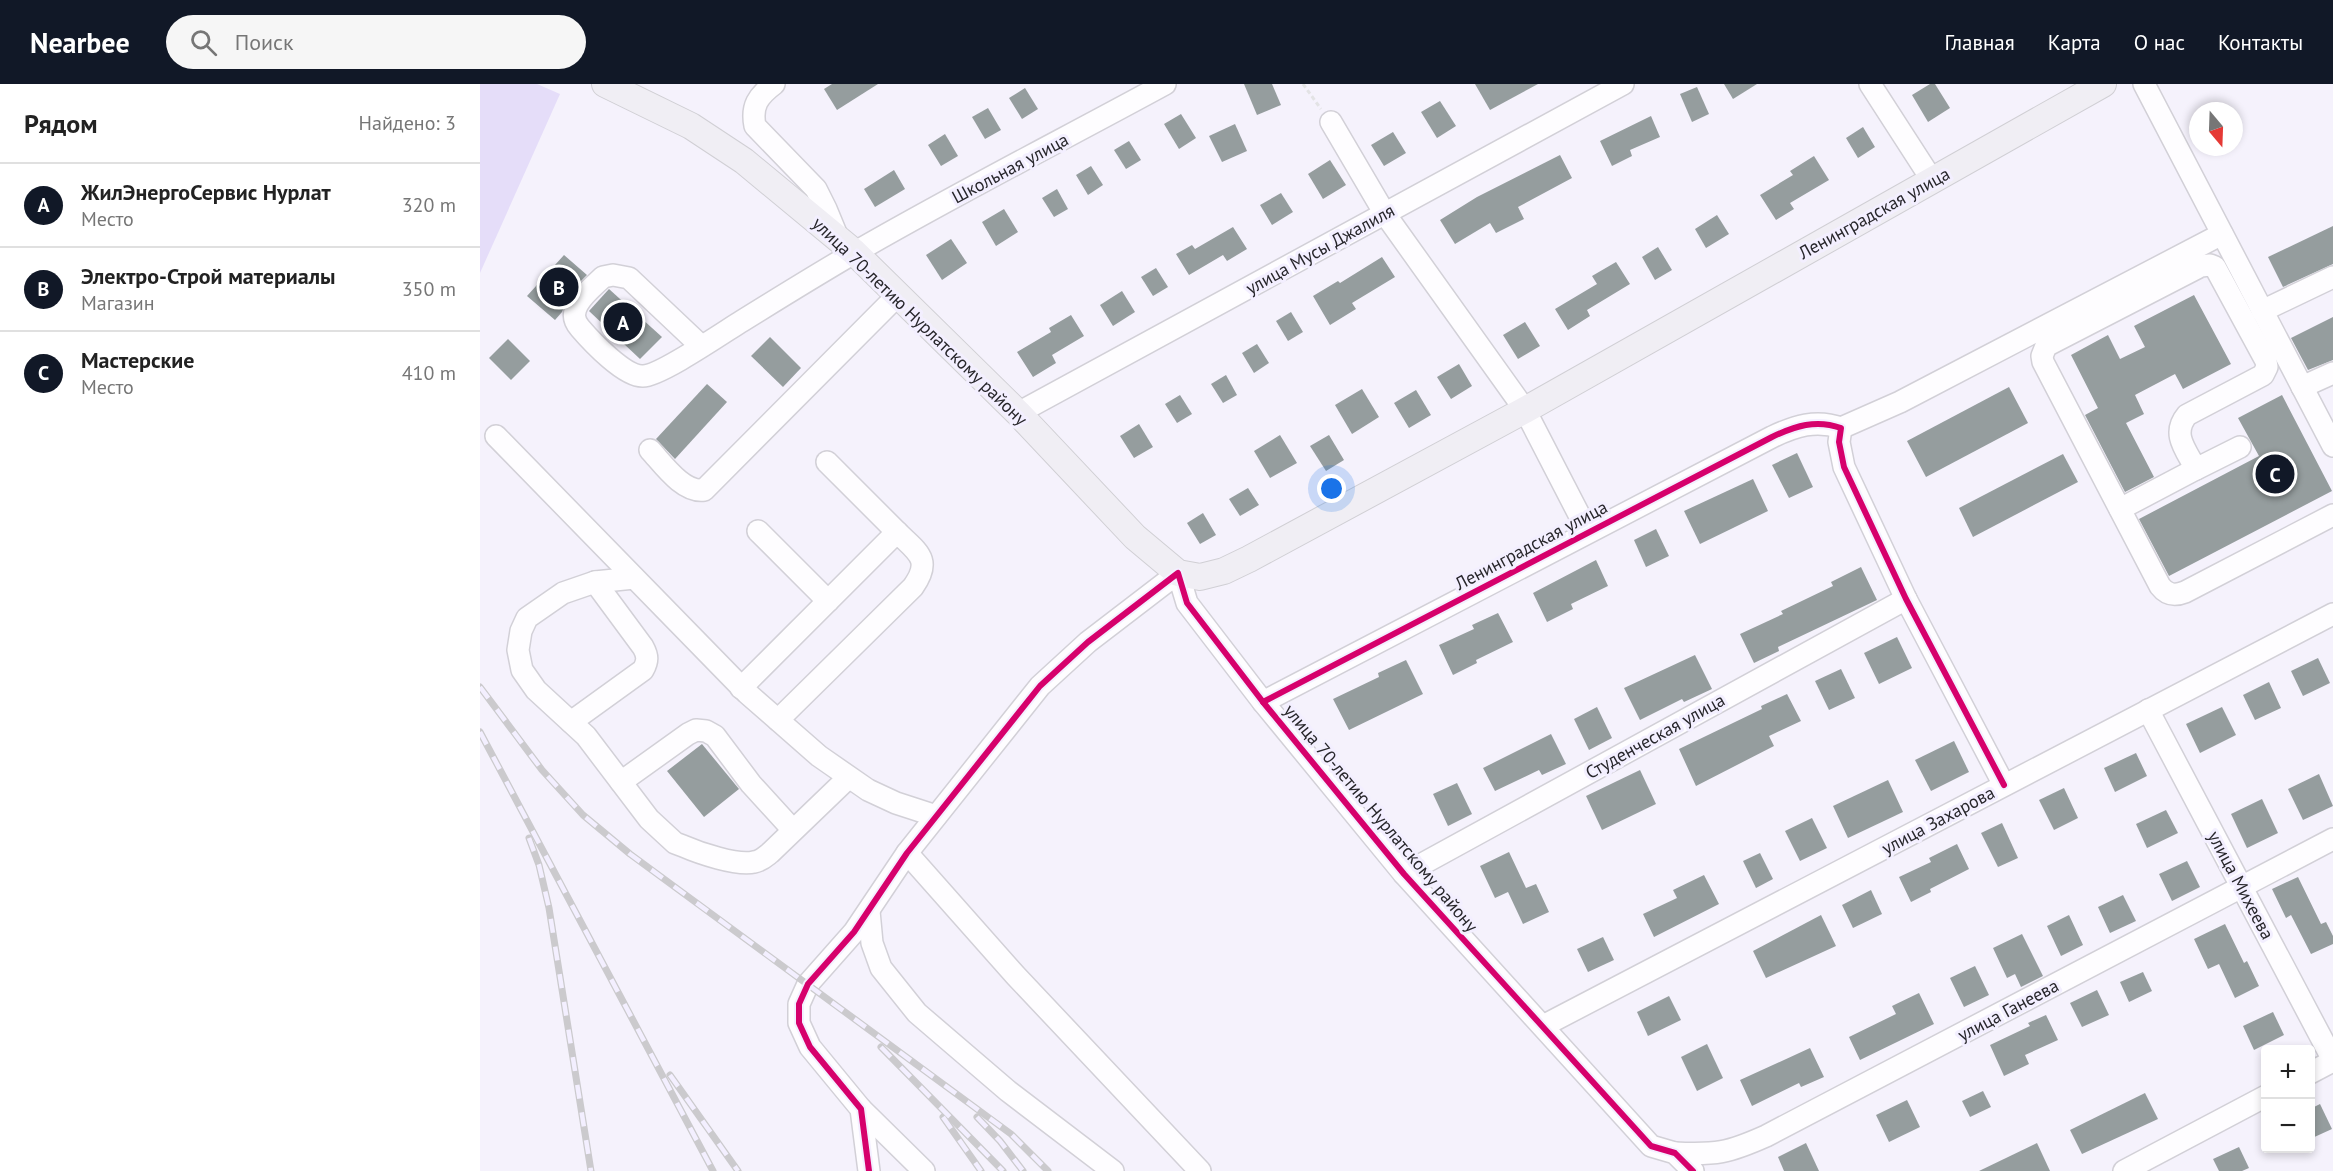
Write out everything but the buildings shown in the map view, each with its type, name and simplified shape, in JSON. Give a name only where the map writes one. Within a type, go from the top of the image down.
[{"type":"main road","name":"улица 70-летию Нурлатскому району","points":[[605,84],[691,126],[735,155],[846,245],[1018,413],[1135,537],[1189,575]]},
{"type":"main road","name":"Ленинградская улица","points":[[1189,575],[1224,571],[1249,559],[1525,410],[2103,84]]},
{"type":"street","name":"Школьная улица","points":[[700,346],[629,278],[603,277],[576,306],[575,320],[578,327],[631,374],[646,376],[656,374],[700,346],[846,245],[1166,84]]},
{"type":"street","name":"улица Мусы Джалиля","points":[[1018,413],[1623,84]]},
{"type":"street","points":[[1870,84],[1932,180]]},
{"type":"street","points":[[2144,84],[2333,446]]},
{"type":"street","points":[[768,88],[755,104],[753,113],[755,126],[816,189],[846,245]]},
{"type":"street","points":[[1331,122],[1385,214],[1525,410],[1588,532]]},
{"type":"street","points":[[2222,234],[2104,306],[2046,346],[2042,356],[2160,586],[2173,595],[2185,592],[2333,515]]},
{"type":"street","points":[[2004,785],[1906,599],[1844,467],[1839,442],[1841,428],[2104,306],[2201,266],[2210,265],[2219,270],[2267,367],[2263,375],[2187,415],[2181,423],[2179,432],[2181,440],[2196,469]]},
{"type":"street","points":[[2262,311],[2333,277]]},
{"type":"street","points":[[650,450],[688,487],[697,491],[704,490],[898,295]]},
{"type":"street","points":[[2302,387],[2333,373]]},
{"type":"street","name":"Ленинградская улица","points":[[1263,702],[1786,430],[1816,423],[1827,423],[1841,428]]},
{"type":"street","points":[[496,436],[741,688],[778,720],[848,778],[886,799],[936,816]]},
{"type":"street","points":[[2120,509],[2240,447]]},
{"type":"street","points":[[778,720],[913,587],[922,574],[923,565],[920,555],[827,462]]},
{"type":"street","points":[[758,531],[828,601]]},
{"type":"street","points":[[741,688],[897,532]]},
{"type":"street","points":[[924,1171],[861,1110],[810,1047],[799,1023],[799,1004],[808,984],[840,950],[907,853],[1040,686],[1088,642],[1189,575]]},
{"type":"street","name":"улица 70-летию Нурлатскому району","points":[[1189,575],[1187,603],[1263,702],[1404,874],[1651,1146],[1675,1153],[1693,1171]]},
{"type":"street","points":[[634,578],[595,582],[563,594],[540,608],[527,618],[521,631],[518,650],[522,670],[536,690],[586,736],[649,819],[675,843],[698,852],[738,862],[752,863],[763,859],[848,778]]},
{"type":"street","points":[[571,722],[643,670],[647,663],[648,656],[644,647],[595,582]]},
{"type":"street","name":"Студенческая улица","points":[[1404,874],[1906,599]]},
{"type":"street","name":"улица Захарова","points":[[1543,1026],[2333,614]]},
{"type":"street","name":"улица Михеева","points":[[2148,710],[2333,1061]]},
{"type":"street","points":[[621,782],[688,734],[696,730],[706,730],[715,736],[751,784],[793,830]]},
{"type":"street","name":"улица Ганеева","points":[[1675,1153],[1710,1155],[1726,1152],[1766,1136],[2333,839]]},
{"type":"street","points":[[907,853],[1016,976],[1200,1171]]},
{"type":"street","points":[[869,910],[872,943],[881,968],[917,1013],[1008,1091],[1113,1171]]},
{"type":"street","points":[[2315,1070],[2333,1061]]},
{"type":"street","points":[[2124,1171],[2261,1098]]},
{"type":"street","points":[[861,1110],[868,1171]]},
{"type":"path","points":[[1303,84],[1331,122]]},
{"type":"shaded area","points":[[480,84],[537,84],[560,94],[480,273]]},
{"type":"railway","points":[[480,687],[542,770],[583,815],[630,854],[1011,1134],[1048,1171]]},
{"type":"railway","points":[[480,732],[713,1171]]},
{"type":"railway","points":[[529,838],[539,865],[549,908],[591,1171]]},
{"type":"railway","points":[[881,1047],[1003,1171]]},
{"type":"railway","points":[[670,1075],[738,1171]]},
{"type":"railway","points":[[943,1117],[981,1171]]},
{"type":"railway","points":[[977,1117],[1000,1141],[1023,1171]]},
{"type":"cycle path","points":[[1263,702],[1772,437],[1806,425],[1832,425],[1841,428],[1839,442],[1844,467],[1906,599],[2004,785]]},
{"type":"cycle path","points":[[869,1171],[861,1109],[810,1047],[799,1023],[799,1004],[808,984],[854,932],[907,853],[1040,686],[1088,642],[1178,573],[1187,603],[1263,702],[1404,874],[1651,1146],[1675,1153],[1693,1171]]},
{"type":"place","name":"Электро-Строй материалы","points":[[559,287]]},
{"type":"place","name":"ЖилЭнергоСервис Нурлат","points":[[623,322]]},
{"type":"place","name":"Мастерские","points":[[2275,474]]}]
